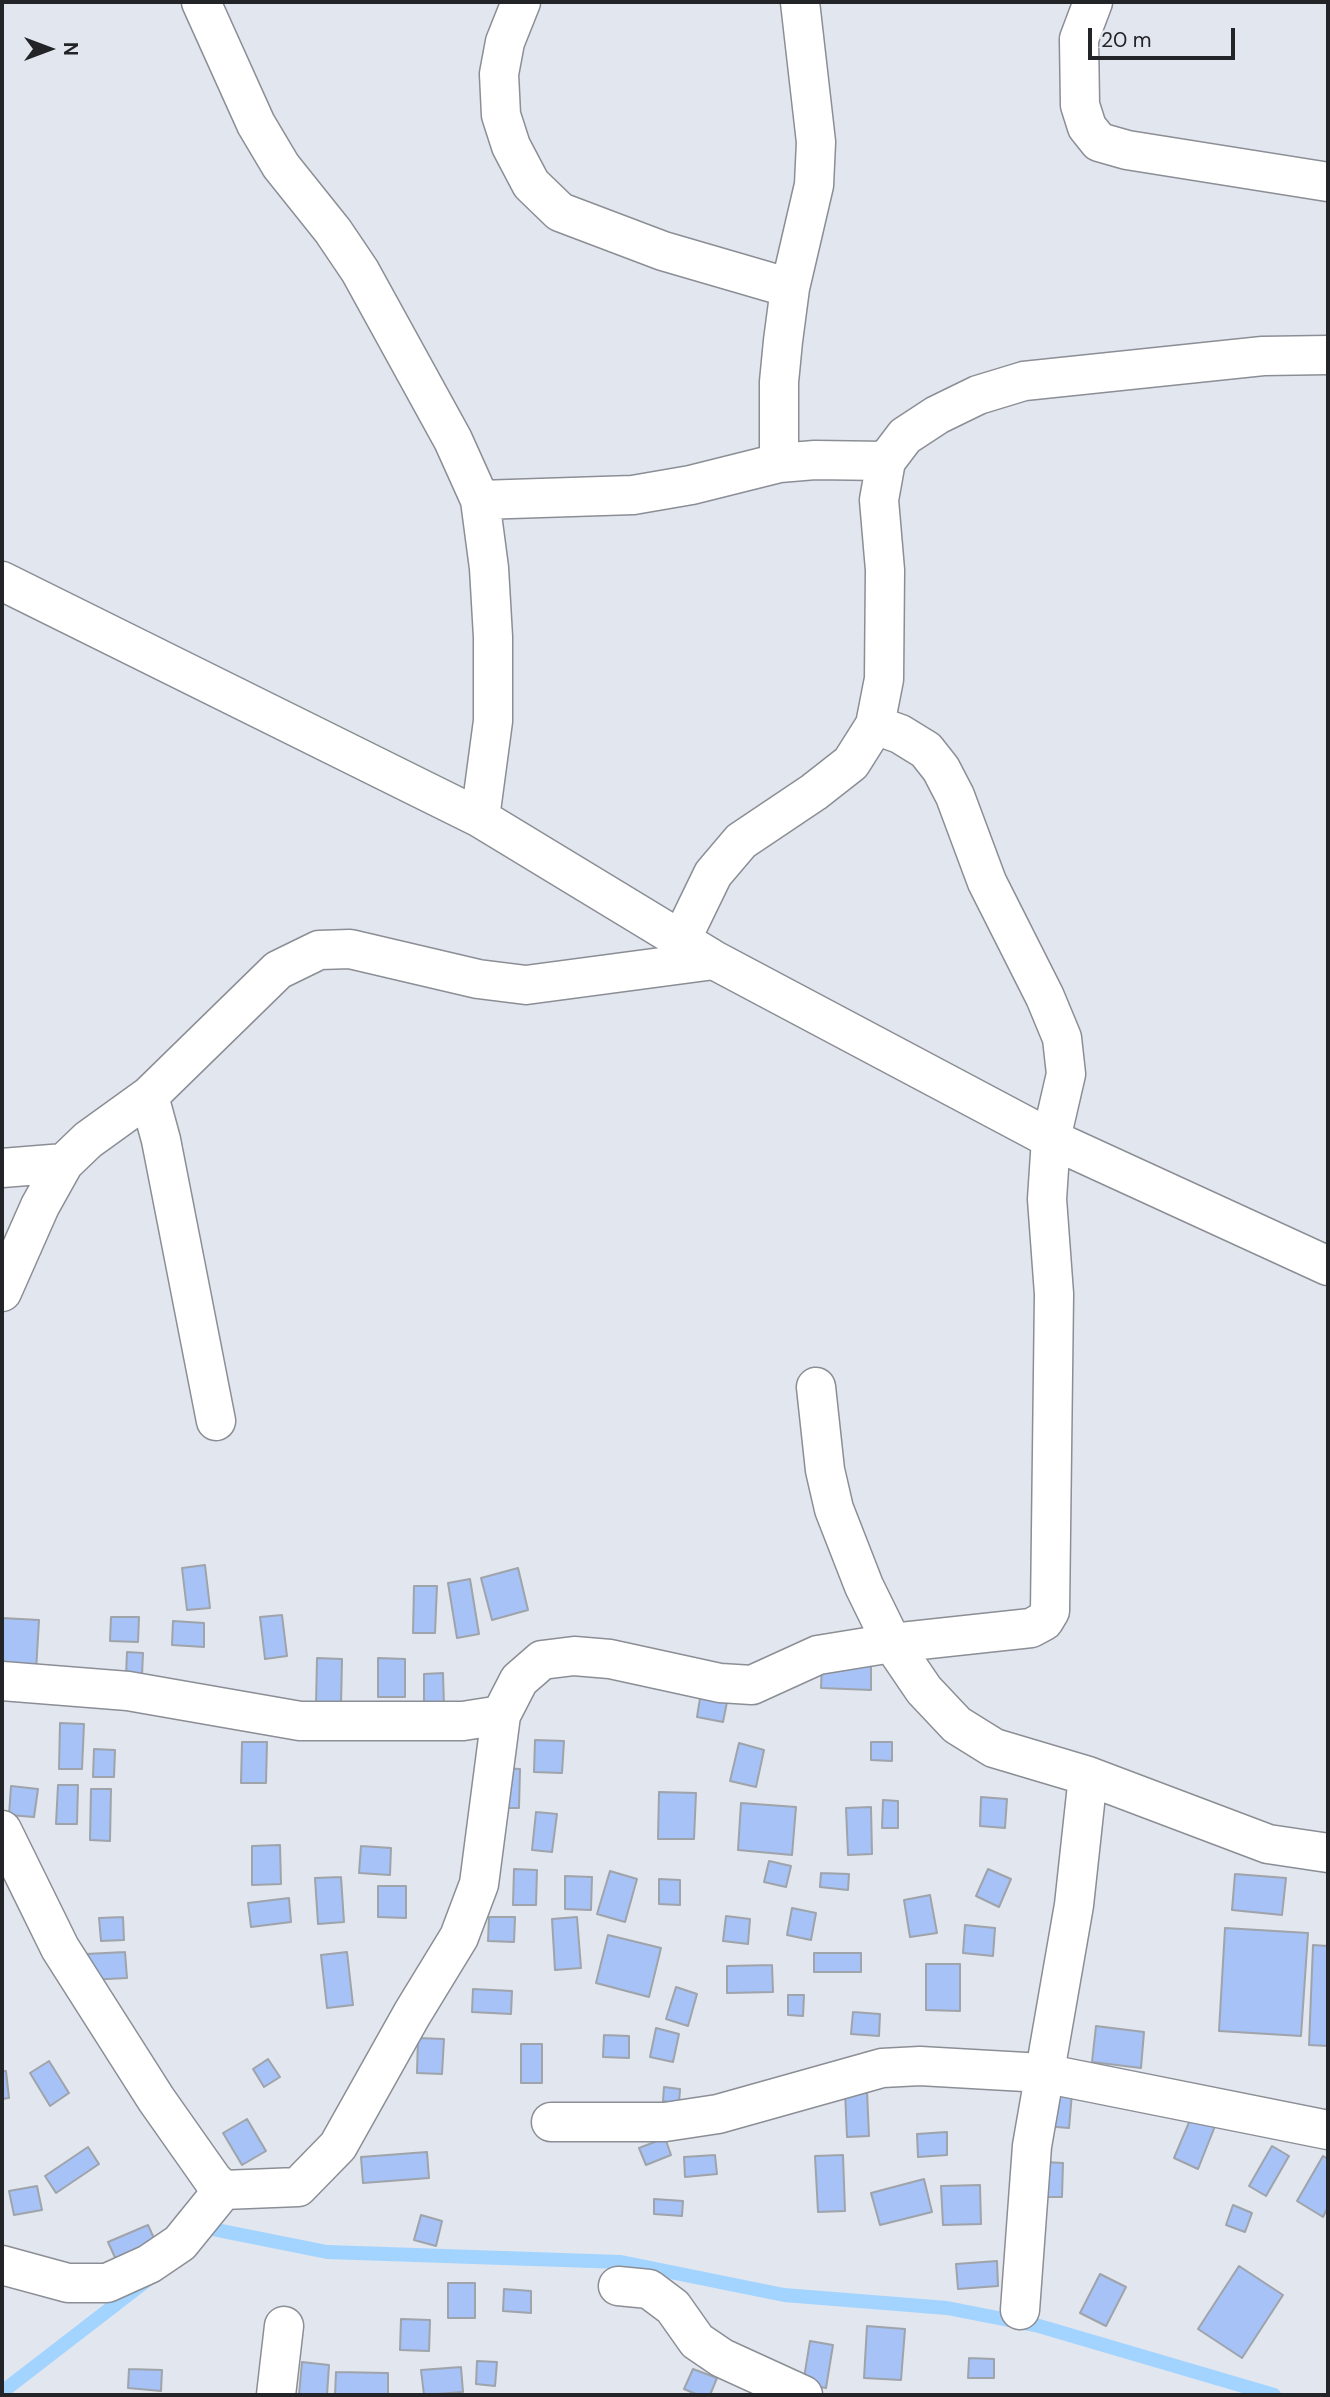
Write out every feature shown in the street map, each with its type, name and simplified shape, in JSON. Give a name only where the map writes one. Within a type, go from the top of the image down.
[{"type":"street","points":[[201,2],[256,124],[281,166],[333,231],[360,271],[453,440],[480,500],[489,568],[493,636],[493,721],[480,818]]},
{"type":"street","points":[[521,2],[505,42],[499,74],[501,115],[511,146],[531,184],[560,212],[663,251],[790,288]]},
{"type":"street","points":[[779,463],[779,382],[790,288],[814,185],[816,142],[800,2]]},
{"type":"street","points":[[1093,2],[1079,39],[1080,105],[1087,127],[1099,142],[1127,150],[1328,182]]},
{"type":"street","points":[[681,940],[713,874],[741,841],[851,763],[876,725],[884,680],[885,570],[880,500],[886,461],[905,436],[937,415],[978,396],[1024,381],[1250,358],[1328,355]]},
{"type":"street","points":[[480,500],[634,495],[691,485],[779,463],[815,460],[886,461]]},
{"type":"street","points":[[2,580],[480,818],[714,960],[1051,1139],[1328,1266]]},
{"type":"street","points":[[2,1830],[60,1948],[156,2099],[213,2180],[223,2190],[298,2187],[338,2146],[459,1937],[479,1884],[489,1828],[493,1754],[501,1715],[519,1680],[542,1660],[573,1657],[610,1659],[720,1683],[752,1685],[818,1655],[892,1643],[1031,1628],[1044,1622],[1050,1611],[1054,1294],[1047,1199],[1051,1139],[1066,1074],[1062,1038],[1045,997],[987,882],[955,796],[941,769],[926,750],[900,734],[876,725]]},
{"type":"street","points":[[2,1292],[40,1206],[64,1163],[88,1140],[149,1096],[278,970],[318,950],[350,949],[478,979],[526,985],[714,960]]},
{"type":"street","points":[[149,1096],[161,1140],[216,1421]]},
{"type":"street","points":[[2,1168],[64,1163]]},
{"type":"street","points":[[816,1387],[823,1456],[834,1509],[864,1586],[892,1643],[924,1690],[957,1725],[994,1748],[1088,1776],[1268,1844],[1328,1853]]},
{"type":"street","points":[[2,1681],[128,1691],[300,1721],[463,1721],[501,1715]]},
{"type":"street","points":[[1020,2310],[1032,2146],[1074,1906],[1088,1776]]},
{"type":"street","points":[[551,2122],[665,2122],[718,2114],[882,2068],[984,2068],[1043,2073],[1328,2130]]},
{"type":"street","points":[[2,2265],[68,2283],[107,2283],[149,2263],[180,2243],[223,2190]]},
{"type":"street","points":[[618,2286],[649,2289],[673,2307],[696,2342],[722,2358],[803,2395]]},
{"type":"street","points":[[276,2395],[284,2326]]},
{"type":"building","points":[[205,1565],[210,1608],[187,1610],[182,1568]]},
{"type":"building","points":[[518,1568],[528,1610],[492,1620],[481,1578]]},
{"type":"building","points":[[470,1579],[479,1634],[457,1638],[448,1583]]},
{"type":"building","points":[[414,1586],[437,1586],[435,1633],[413,1633]]},
{"type":"building","points":[[282,1615],[287,1656],[265,1659],[260,1617]]},
{"type":"building","points":[[111,1617],[139,1617],[138,1642],[110,1641]]},
{"type":"building","points":[[2,1618],[39,1620],[36,1671],[2,1669]]},
{"type":"building","points":[[173,1621],[204,1623],[204,1647],[172,1645]]},
{"type":"building","points":[[127,1652],[143,1653],[142,1676],[126,1676]]},
{"type":"building","points":[[317,1658],[342,1659],[341,1706],[316,1706]]},
{"type":"building","points":[[378,1658],[405,1659],[405,1697],[378,1697]]},
{"type":"building","points":[[822,1664],[871,1665],[871,1690],[821,1688]]},
{"type":"building","points":[[443,1673],[444,1707],[424,1707],[424,1674]]},
{"type":"building","points":[[701,1692],[728,1697],[723,1722],[697,1717]]},
{"type":"building","points":[[60,1723],[84,1724],[82,1769],[59,1769]]},
{"type":"building","points":[[535,1740],[564,1741],[562,1773],[534,1772]]},
{"type":"building","points":[[242,1742],[267,1742],[266,1783],[241,1783]]},
{"type":"building","points":[[871,1742],[892,1742],[892,1761],[871,1760]]},
{"type":"building","points":[[739,1743],[764,1750],[756,1787],[730,1781]]},
{"type":"building","points":[[94,1749],[115,1750],[114,1777],[93,1777]]},
{"type":"building","points":[[502,1768],[520,1769],[519,1808],[500,1808]]},
{"type":"building","points":[[58,1785],[78,1785],[77,1824],[56,1824]]},
{"type":"building","points":[[11,1786],[38,1789],[34,1817],[9,1815]]},
{"type":"building","points":[[91,1789],[111,1789],[110,1841],[90,1840]]},
{"type":"building","points":[[659,1792],[696,1793],[694,1839],[658,1839]]},
{"type":"building","points":[[981,1797],[1007,1799],[1005,1828],[980,1826]]},
{"type":"building","points":[[883,1800],[898,1801],[898,1828],[882,1828]]},
{"type":"building","points":[[741,1803],[796,1807],[792,1855],[738,1850]]},
{"type":"building","points":[[871,1807],[872,1854],[848,1855],[846,1808]]},
{"type":"building","points":[[536,1812],[557,1814],[552,1852],[532,1850]]},
{"type":"building","points":[[280,1845],[281,1884],[252,1885],[252,1846]]},
{"type":"building","points":[[361,1846],[391,1848],[390,1875],[359,1873]]},
{"type":"building","points":[[769,1861],[791,1866],[786,1887],[764,1882]]},
{"type":"building","points":[[514,1869],[537,1870],[536,1905],[513,1905]]},
{"type":"building","points":[[988,1869],[1011,1879],[999,1907],[976,1896]]},
{"type":"building","points":[[610,1871],[637,1879],[625,1922],[597,1914]]},
{"type":"building","points":[[821,1873],[849,1874],[848,1890],[820,1887]]},
{"type":"building","points":[[1235,1874],[1286,1878],[1282,1915],[1232,1910]]},
{"type":"building","points":[[565,1876],[592,1877],[591,1910],[565,1909]]},
{"type":"building","points":[[341,1877],[344,1922],[318,1924],[315,1878]]},
{"type":"building","points":[[659,1879],[680,1880],[680,1905],[659,1904]]},
{"type":"building","points":[[378,1886],[406,1886],[406,1918],[378,1917]]},
{"type":"building","points":[[930,1895],[937,1933],[910,1937],[904,1900]]},
{"type":"building","points":[[289,1898],[291,1922],[251,1927],[248,1903]]},
{"type":"building","points":[[792,1908],[816,1913],[811,1940],[787,1935]]},
{"type":"building","points":[[726,1916],[750,1919],[748,1944],[723,1941]]},
{"type":"building","points":[[123,1917],[124,1940],[101,1941],[99,1918]]},
{"type":"building","points":[[489,1917],[515,1917],[514,1942],[488,1941]]},
{"type":"building","points":[[577,1917],[581,1968],[555,1970],[552,1919]]},
{"type":"building","points":[[965,1925],[995,1928],[993,1956],[963,1953]]},
{"type":"building","points":[[1225,1928],[1308,1933],[1301,2036],[1219,2031]]},
{"type":"building","points":[[608,1935],[661,1948],[649,1997],[596,1983]]},
{"type":"building","points":[[1313,1945],[1328,1946],[1328,2046],[1309,2045]]},
{"type":"building","points":[[125,1952],[127,1978],[88,1980],[86,1954]]},
{"type":"building","points":[[347,1952],[353,2005],[327,2008],[321,1955]]},
{"type":"building","points":[[814,1953],[861,1953],[861,1972],[814,1972]]},
{"type":"building","points":[[926,1964],[960,1964],[960,2011],[926,2010]]},
{"type":"building","points":[[772,1965],[773,1992],[727,1993],[727,1966]]},
{"type":"building","points":[[676,1987],[697,1994],[688,2026],[666,2019]]},
{"type":"building","points":[[473,1989],[512,1991],[511,2014],[472,2012]]},
{"type":"building","points":[[788,1995],[804,1995],[803,2016],[788,2015]]},
{"type":"building","points":[[853,2012],[880,2014],[879,2036],[851,2034]]},
{"type":"building","points":[[1096,2026],[1144,2032],[1141,2068],[1092,2062]]},
{"type":"building","points":[[656,2028],[679,2034],[673,2062],[650,2057]]},
{"type":"building","points":[[604,2035],[629,2036],[629,2058],[603,2057]]},
{"type":"building","points":[[418,2038],[444,2039],[442,2074],[417,2073]]},
{"type":"building","points":[[521,2044],[542,2044],[542,2083],[521,2083]]},
{"type":"building","points":[[268,2059],[280,2077],[264,2087],[253,2069]]},
{"type":"building","points":[[49,2061],[69,2093],[50,2106],[30,2073]]},
{"type":"building","points":[[2,2071],[6,2071],[9,2098],[2,2099]]},
{"type":"building","points":[[664,2087],[680,2089],[679,2104],[663,2101]]},
{"type":"building","points":[[867,2091],[869,2136],[847,2137],[845,2092]]},
{"type":"building","points":[[1047,2091],[1072,2093],[1069,2128],[1044,2126]]},
{"type":"building","points":[[1198,2101],[1221,2111],[1198,2169],[1174,2158]]},
{"type":"building","points":[[247,2119],[266,2151],[242,2165],[223,2133]]},
{"type":"building","points":[[947,2132],[947,2155],[918,2157],[917,2134]]},
{"type":"building","points":[[665,2138],[671,2155],[646,2165],[639,2148]]},
{"type":"building","points":[[1272,2146],[1289,2156],[1266,2196],[1249,2186]]},
{"type":"building","points":[[88,2147],[99,2164],[56,2193],[45,2176]]},
{"type":"building","points":[[427,2152],[429,2178],[363,2183],[361,2157]]},
{"type":"building","points":[[715,2155],[717,2174],[685,2177],[684,2157]]},
{"type":"building","points":[[843,2155],[845,2211],[818,2212],[815,2156]]},
{"type":"building","points":[[1323,2156],[1328,2159],[1328,2207],[1323,2217],[1297,2201]]},
{"type":"building","points":[[1045,2162],[1063,2163],[1062,2197],[1045,2197]]},
{"type":"building","points":[[924,2179],[932,2212],[880,2225],[871,2193]]},
{"type":"building","points":[[980,2185],[981,2224],[943,2225],[941,2186]]},
{"type":"building","points":[[37,2186],[42,2210],[14,2215],[9,2191]]},
{"type":"building","points":[[654,2199],[683,2201],[682,2216],[654,2214]]},
{"type":"building","points":[[1233,2205],[1252,2213],[1245,2232],[1226,2225]]},
{"type":"building","points":[[421,2215],[442,2221],[436,2246],[414,2240]]},
{"type":"building","points":[[148,2225],[157,2245],[117,2262],[108,2242]]},
{"type":"building","points":[[997,2261],[998,2286],[958,2289],[956,2264]]},
{"type":"building","points":[[1239,2266],[1283,2295],[1242,2358],[1198,2329]]},
{"type":"building","points":[[1100,2274],[1126,2287],[1106,2326],[1080,2313]]},
{"type":"building","points":[[448,2283],[475,2283],[475,2318],[448,2318]]},
{"type":"building","points":[[504,2289],[531,2291],[531,2313],[503,2311]]},
{"type":"building","points":[[401,2319],[430,2320],[429,2351],[400,2350]]},
{"type":"building","points":[[867,2326],[905,2329],[901,2380],[864,2378]]},
{"type":"building","points":[[810,2341],[833,2345],[826,2388],[803,2384]]},
{"type":"building","points":[[969,2358],[994,2359],[994,2378],[968,2378]]},
{"type":"building","points":[[477,2361],[497,2362],[495,2386],[476,2384]]},
{"type":"building","points":[[302,2362],[329,2365],[327,2395],[299,2395]]},
{"type":"building","points":[[461,2367],[463,2392],[424,2395],[421,2370]]},
{"type":"building","points":[[129,2369],[162,2370],[161,2391],[128,2388]]},
{"type":"building","points":[[693,2369],[717,2378],[710,2395],[698,2395],[684,2389]]},
{"type":"building","points":[[336,2372],[388,2373],[388,2395],[335,2395]]},
{"type":"waterway","points":[[201,2233],[207,2228],[327,2252],[621,2262],[784,2295],[947,2308],[1039,2326],[1274,2395]]},
{"type":"waterway","points":[[2,2392],[146,2281]]}]
